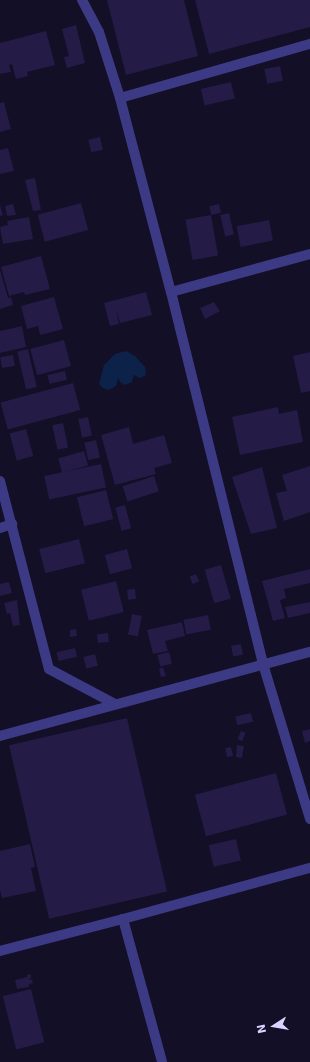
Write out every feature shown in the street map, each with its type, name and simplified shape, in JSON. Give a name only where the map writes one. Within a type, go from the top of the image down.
[{"type":"street","points":[[82,0],[99,32],[120,98],[171,292],[263,664],[310,819]]},
{"type":"street","points":[[120,98],[310,44]]},
{"type":"street","points":[[171,292],[310,254]]},
{"type":"street","points":[[0,481],[49,669],[115,704]]},
{"type":"street","points":[[0,528],[12,524]]},
{"type":"street","points":[[0,736],[310,652]]},
{"type":"street","points":[[0,951],[310,868]]},
{"type":"street","points":[[124,919],[162,1062]]},
{"type":"water","points":[[126,351],[135,356],[145,367],[146,375],[140,378],[134,375],[132,382],[125,385],[121,383],[118,378],[116,386],[109,390],[103,388],[99,384],[104,365],[115,354]]},
{"type":"building","points":[[107,0],[184,0],[198,56],[126,75]]},
{"type":"building","points":[[195,0],[310,0],[310,27],[209,54]]},
{"type":"building","points":[[76,25],[85,63],[67,68],[64,57],[69,56],[62,29]]},
{"type":"building","points":[[46,31],[55,65],[27,72],[28,76],[16,79],[12,64],[9,65],[11,72],[0,74],[0,43]]},
{"type":"building","points":[[280,66],[283,81],[267,84],[264,69]]},
{"type":"building","points":[[231,82],[235,99],[205,106],[201,89]]},
{"type":"building","points":[[4,102],[11,129],[0,132],[0,103]]},
{"type":"building","points":[[100,137],[103,150],[91,152],[88,140]]},
{"type":"building","points":[[8,148],[14,171],[0,174],[0,150]]},
{"type":"building","points":[[35,178],[41,210],[33,211],[25,180]]},
{"type":"building","points":[[81,203],[88,230],[45,242],[38,215]]},
{"type":"building","points":[[13,204],[16,215],[7,216],[5,206]]},
{"type":"building","points":[[219,204],[221,213],[211,215],[209,206]]},
{"type":"building","points":[[0,205],[3,215],[0,216]]},
{"type":"building","points":[[229,213],[234,234],[225,236],[220,215]]},
{"type":"building","points":[[211,215],[218,255],[193,260],[185,220]]},
{"type":"building","points":[[29,217],[33,239],[3,244],[0,227],[8,225],[7,221]]},
{"type":"building","points":[[269,220],[273,241],[241,247],[237,226]]},
{"type":"building","points":[[41,256],[50,289],[25,295],[24,292],[9,296],[1,267]]},
{"type":"building","points":[[0,270],[8,298],[11,297],[13,305],[0,309]]},
{"type":"building","points":[[146,292],[152,315],[120,323],[116,309],[119,324],[110,326],[104,303]]},
{"type":"building","points":[[54,297],[63,329],[40,335],[38,326],[27,329],[21,306]]},
{"type":"building","points":[[214,302],[220,311],[205,319],[200,308]]},
{"type":"building","points":[[22,326],[26,347],[0,353],[0,331]]},
{"type":"building","points":[[64,340],[71,366],[37,375],[30,349]]},
{"type":"building","points":[[28,349],[37,387],[26,389],[17,351]]},
{"type":"building","points":[[310,352],[310,391],[301,393],[293,356]]},
{"type":"building","points":[[13,355],[15,366],[2,368],[0,357]]},
{"type":"building","points":[[65,371],[67,380],[49,384],[47,375]]},
{"type":"building","points":[[73,383],[80,410],[8,429],[1,402]]},
{"type":"building","points":[[278,407],[279,414],[297,410],[303,442],[240,455],[232,417]]},
{"type":"building","points":[[88,417],[92,436],[82,438],[78,419]]},
{"type":"building","points":[[63,423],[68,447],[57,450],[52,425]]},
{"type":"building","points":[[129,427],[133,444],[164,435],[172,463],[154,468],[156,474],[115,485],[101,435]]},
{"type":"building","points":[[26,429],[33,456],[17,460],[10,433]]},
{"type":"building","points":[[96,440],[100,458],[88,460],[84,443]]},
{"type":"building","points":[[84,451],[88,465],[62,473],[58,458]]},
{"type":"building","points":[[101,464],[106,487],[49,500],[44,476]]},
{"type":"building","points":[[310,466],[310,512],[284,521],[276,493],[287,491],[282,475]]},
{"type":"building","points":[[262,467],[277,528],[251,534],[232,477]]},
{"type":"building","points":[[154,476],[159,491],[128,501],[123,486]]},
{"type":"building","points":[[106,490],[113,519],[84,526],[77,497]]},
{"type":"building","points":[[125,505],[131,528],[122,531],[115,508]]},
{"type":"building","points":[[79,539],[85,563],[45,573],[39,549]]},
{"type":"building","points":[[127,549],[132,568],[110,574],[105,555]]},
{"type":"building","points":[[221,565],[231,599],[214,603],[205,570]]},
{"type":"building","points":[[310,569],[310,583],[284,589],[286,598],[280,600],[285,618],[273,621],[262,581]]},
{"type":"building","points":[[196,574],[199,581],[193,584],[190,577]]},
{"type":"building","points":[[116,581],[124,612],[89,621],[81,590]]},
{"type":"building","points":[[9,582],[12,593],[0,596],[0,584]]},
{"type":"building","points":[[135,589],[136,599],[128,600],[127,590]]},
{"type":"building","points":[[17,600],[20,625],[13,626],[10,613],[7,614],[4,603]]},
{"type":"building","points":[[310,602],[310,613],[288,618],[285,607]]},
{"type":"building","points":[[132,614],[142,616],[138,637],[128,635]]},
{"type":"building","points":[[208,615],[211,630],[186,634],[183,620]]},
{"type":"building","points":[[182,622],[185,636],[165,641],[168,651],[153,654],[147,630]]},
{"type":"building","points":[[76,629],[77,636],[70,637],[70,630]]},
{"type":"building","points":[[108,633],[109,642],[98,643],[97,634]]},
{"type":"building","points":[[241,644],[243,655],[233,657],[231,646]]},
{"type":"building","points":[[75,648],[77,657],[59,661],[56,652]]},
{"type":"building","points":[[169,652],[172,664],[160,667],[157,655]]},
{"type":"building","points":[[95,654],[98,666],[86,669],[83,657]]},
{"type":"building","points":[[163,667],[166,676],[161,677],[159,669]]},
{"type":"building","points":[[251,713],[253,722],[237,725],[235,717]]},
{"type":"building","points":[[127,718],[167,891],[49,919],[9,745]]},
{"type":"building","points":[[310,729],[310,741],[305,743],[302,731]]},
{"type":"building","points":[[241,731],[246,733],[242,741],[238,739]]},
{"type":"building","points":[[237,745],[244,746],[242,758],[236,757]]},
{"type":"building","points":[[231,747],[233,756],[227,757],[225,748]]},
{"type":"building","points":[[276,773],[287,815],[206,836],[195,795]]},
{"type":"building","points":[[236,839],[241,860],[214,867],[209,845]]},
{"type":"building","points":[[30,844],[35,867],[31,868],[36,891],[2,898],[0,890],[0,851]]},
{"type":"building","points":[[31,974],[31,978],[28,979],[32,980],[33,983],[29,984],[29,987],[17,989],[15,980],[27,977],[27,975]]},
{"type":"building","points":[[31,989],[44,1042],[16,1049],[3,996]]}]
